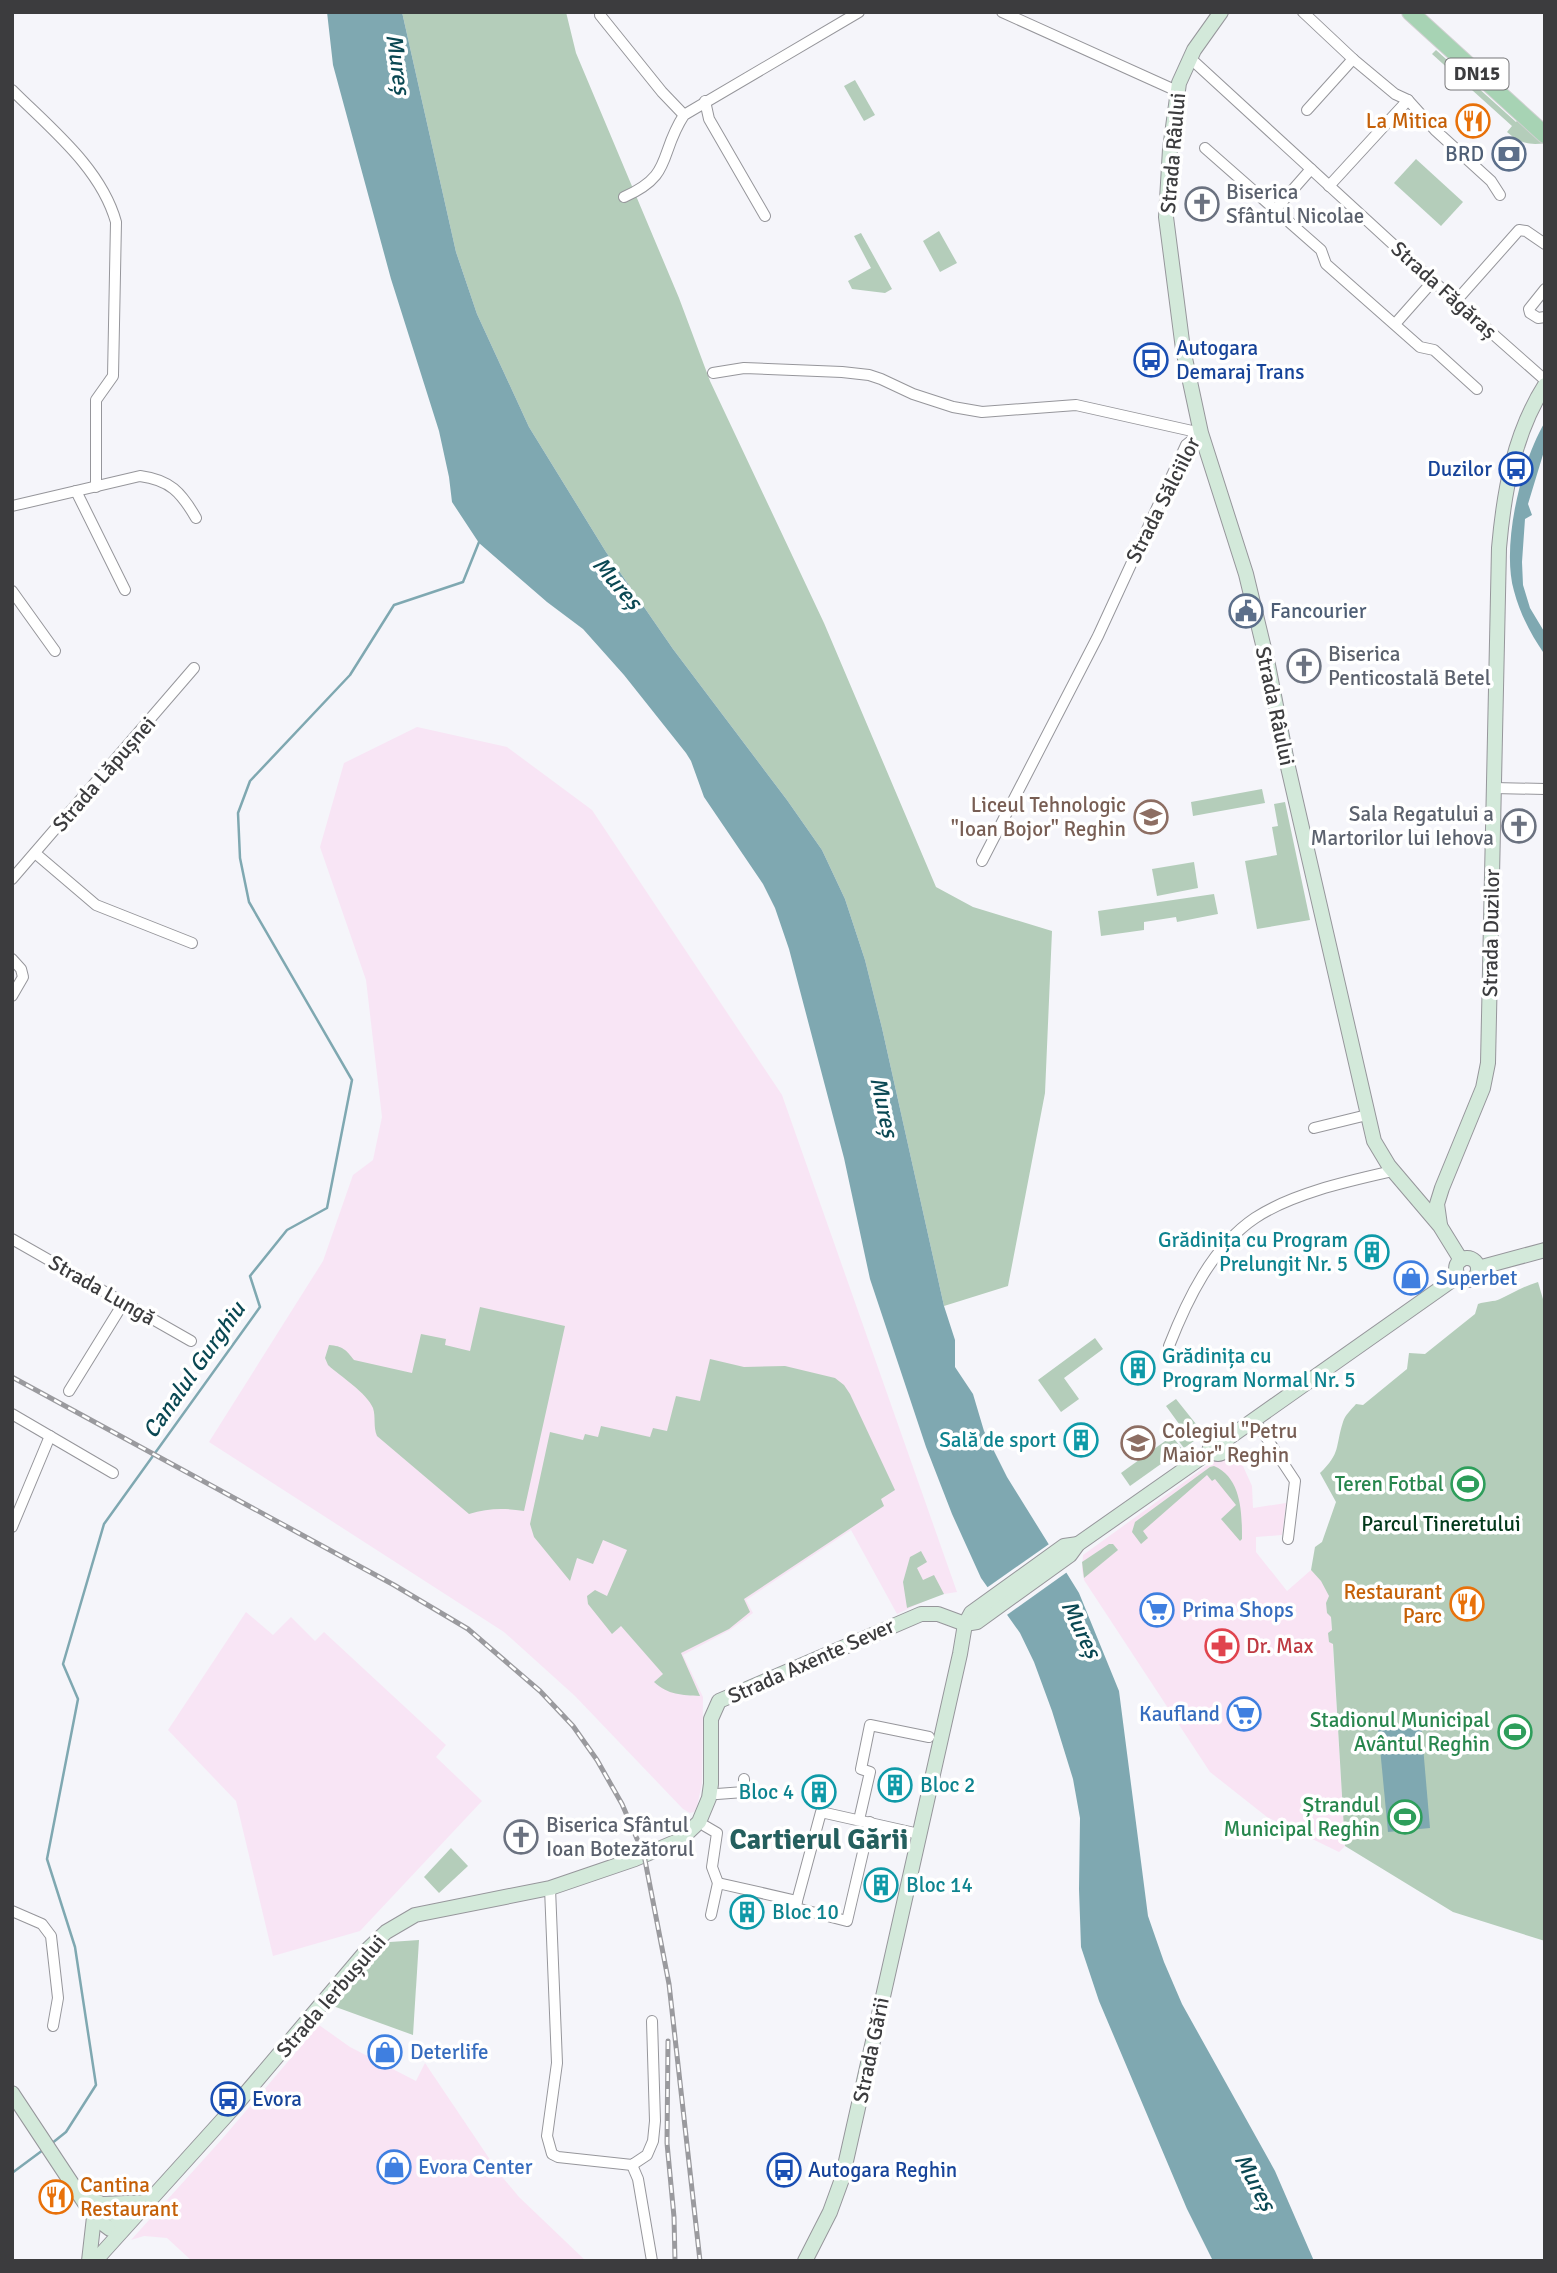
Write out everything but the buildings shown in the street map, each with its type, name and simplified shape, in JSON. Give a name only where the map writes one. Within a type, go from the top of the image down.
[{"type":"main road","name":"Strada Râului","points":[[1221,12],[1190,58],[1179,83],[1170,149],[1166,217],[1183,349],[1201,433],[1246,574],[1265,652],[1288,767],[1374,1141],[1380,1155],[1440,1227],[1461,1260]]},
{"type":"main road","name":"DN15","points":[[1410,12],[1545,135]]},
{"type":"main road","name":"Strada Duzilor","points":[[1440,1227],[1437,1212],[1442,1188],[1483,1087],[1488,1063],[1497,594],[1503,502],[1522,433],[1545,385]]},
{"type":"main road","points":[[1478,1268],[1545,1250]]},
{"type":"main road","points":[[1461,1260],[1472,1260],[1478,1268],[1477,1275],[1464,1280],[1458,1276],[1456,1268],[1461,1260]]},
{"type":"main road","points":[[971,1620],[1212,1450],[1216,1453],[1223,1452],[1226,1446],[1224,1441],[1458,1276]]},
{"type":"main road","name":"Strada Axente Sever","points":[[644,1855],[680,1840],[699,1822],[705,1810],[711,1784],[711,1719],[719,1701],[921,1614],[971,1620]]},
{"type":"main road","name":"Strada Gării","points":[[804,2261],[830,2212],[842,2179],[960,1654],[971,1620]]},
{"type":"main road","name":"Strada Ierbușului","points":[[95,2261],[230,2112],[368,1949],[386,1932],[415,1915],[550,1888],[644,1855]]},
{"type":"main road","points":[[12,2094],[75,2191],[94,2217],[110,2229],[123,2229],[114,2212],[104,2204],[75,2191]]},
{"type":"main road","points":[[104,2204],[148,2202]]},
{"type":"main road","points":[[89,2261],[94,2217]]},
{"type":"street","points":[[624,197],[643,189],[658,175],[664,166],[669,143],[684,115],[859,12]]},
{"type":"street","points":[[1002,12],[1177,91]]},
{"type":"street","points":[[1303,12],[1353,60],[1395,94],[1408,100],[1435,130],[1491,181],[1500,195]]},
{"type":"street","points":[[600,15],[684,115]]},
{"type":"street","name":"Strada Făgăraș","points":[[1190,58],[1545,380]]},
{"type":"street","points":[[1307,110],[1353,60]]},
{"type":"street","points":[[12,89],[80,158],[111,206],[116,222],[113,376],[96,400],[96,487]]},
{"type":"street","points":[[1329,186],[1408,100]]},
{"type":"street","points":[[705,101],[709,119],[765,216]]},
{"type":"street","points":[[1205,148],[1321,250],[1326,264],[1420,347],[1434,350],[1477,389]]},
{"type":"street","points":[[1275,210],[1311,169]]},
{"type":"street","points":[[1455,301],[1519,230],[1526,231],[1545,244]]},
{"type":"street","points":[[1395,324],[1433,281]]},
{"type":"street","points":[[1545,289],[1529,309],[1538,318],[1545,317]]},
{"type":"street","name":"Strada Sălciilor","points":[[713,373],[744,368],[869,375],[953,407],[982,412],[1076,405],[1201,433]]},
{"type":"street","name":"Strada Sălciilor","points":[[982,861],[1098,636],[1186,445],[1201,433]]},
{"type":"street","points":[[12,506],[139,476],[159,479],[174,489],[196,518]]},
{"type":"street","points":[[76,491],[125,590]]},
{"type":"street","points":[[12,591],[55,651]]},
{"type":"street","name":"Strada Lăpușnei","points":[[12,879],[194,668]]},
{"type":"street","points":[[1494,788],[1545,789]]},
{"type":"street","points":[[35,853],[96,905],[192,943]]},
{"type":"street","points":[[12,960],[21,969],[23,978],[12,996]]},
{"type":"street","points":[[1314,1128],[1367,1115]]},
{"type":"street","points":[[1169,1346],[1186,1304],[1208,1269],[1231,1239],[1255,1218],[1307,1193],[1393,1171]]},
{"type":"street","name":"Strada Lungă","points":[[12,1239],[191,1341]]},
{"type":"street","points":[[69,1391],[124,1302]]},
{"type":"street","points":[[12,1414],[113,1473]]},
{"type":"street","points":[[1254,1419],[1295,1481],[1288,1539]]},
{"type":"street","points":[[12,1527],[50,1436]]},
{"type":"street","points":[[919,1834],[864,1821],[821,1812],[796,1908],[847,1921],[864,1821],[870,1772],[861,1769],[870,1725],[929,1737]]},
{"type":"street","points":[[717,1794],[744,1792],[744,1779]]},
{"type":"street","points":[[705,1826],[717,1833],[712,1867],[718,1883],[711,1915]]},
{"type":"street","points":[[718,1883],[797,1901]]},
{"type":"street","points":[[550,1888],[557,2063],[547,2136],[552,2154],[558,2157],[632,2165],[647,2155],[653,2141],[656,2122],[652,2021]]},
{"type":"street","points":[[12,1911],[43,1924],[51,1936],[58,1998],[53,2026]]},
{"type":"street","points":[[632,2165],[638,2179],[652,2261]]},
{"type":"shaded area","points":[[417,727],[507,747],[592,810],[782,1095],[957,1592],[938,1595],[897,1614],[851,1530],[746,1600],[753,1613],[730,1630],[683,1655],[703,1697],[702,1784],[694,1812],[683,1809],[575,1696],[504,1632],[209,1442],[323,1261],[353,1175],[373,1160],[382,1117],[366,980],[320,847],[344,763]]},
{"type":"shaded area","points":[[1234,1446],[1252,1486],[1253,1508],[1286,1503],[1282,1535],[1256,1537],[1256,1552],[1287,1591],[1311,1570],[1325,1585],[1330,1599],[1345,1846],[1339,1852],[1267,1817],[1210,1772],[1084,1580],[1083,1555],[1219,1454]]},
{"type":"shaded area","points":[[246,1612],[273,1635],[291,1617],[315,1641],[324,1632],[446,1745],[436,1757],[482,1801],[360,1931],[273,1956],[236,1801],[168,1730]]},
{"type":"shaded area","points":[[319,2025],[350,2047],[416,2081],[425,2063],[499,2173],[519,2197],[586,2261],[192,2261],[167,2238],[144,2236],[131,2240]]},
{"type":"green space","points":[[402,12],[566,12],[576,53],[679,298],[710,381],[824,623],[936,887],[973,907],[1052,931],[1045,1093],[1008,1286],[944,1306],[882,1028],[865,960],[845,899],[822,850],[673,649],[606,552],[529,427],[477,314],[456,252]]},
{"type":"green space","points":[[1436,50],[1516,122],[1522,115],[1545,135],[1545,143],[1524,142],[1507,132],[1512,126],[1432,54]]},
{"type":"green space","points":[[855,80],[875,115],[864,121],[844,86]]},
{"type":"green space","points":[[1416,159],[1463,202],[1441,226],[1394,183]]},
{"type":"green space","points":[[939,231],[957,263],[940,272],[923,241]]},
{"type":"green space","points":[[861,233],[892,289],[885,293],[852,289],[848,281],[871,268],[854,236]]},
{"type":"green space","points":[[1262,789],[1265,803],[1193,816],[1191,802]]},
{"type":"green space","points":[[1285,802],[1310,920],[1257,929],[1245,861],[1277,855],[1272,827],[1278,826],[1274,804]]},
{"type":"green space","points":[[1194,862],[1198,888],[1157,896],[1152,869]]},
{"type":"green space","points":[[1214,894],[1218,914],[1177,922],[1176,917],[1144,922],[1144,930],[1101,936],[1098,911]]},
{"type":"green space","name":"Parcul Tineretului","points":[[1538,1282],[1545,1306],[1545,1941],[1453,1912],[1345,1846],[1333,1644],[1329,1642],[1328,1633],[1332,1630],[1331,1617],[1327,1613],[1326,1603],[1329,1596],[1311,1570],[1315,1547],[1322,1542],[1336,1502],[1320,1473],[1334,1455],[1348,1413],[1356,1404],[1363,1405],[1407,1369],[1409,1353],[1425,1354],[1475,1314],[1478,1304],[1498,1300]]},
{"type":"green space","points":[[480,1307],[565,1326],[524,1511],[496,1509],[469,1514],[377,1436],[374,1411],[370,1402],[328,1365],[325,1358],[329,1345],[338,1346],[354,1360],[412,1373],[421,1334],[446,1339],[445,1345],[470,1351]]},
{"type":"green space","points":[[1095,1338],[1103,1349],[1064,1378],[1079,1399],[1061,1412],[1038,1380]]},
{"type":"green space","points":[[710,1359],[744,1367],[785,1366],[835,1378],[850,1394],[895,1490],[881,1499],[884,1506],[744,1599],[750,1612],[729,1629],[681,1653],[700,1696],[681,1695],[654,1682],[663,1674],[621,1626],[612,1634],[588,1604],[587,1596],[595,1590],[607,1596],[627,1550],[603,1540],[593,1564],[577,1558],[570,1581],[534,1537],[530,1524],[550,1432],[583,1440],[585,1434],[598,1437],[601,1426],[650,1437],[653,1428],[667,1431],[676,1396],[700,1401]]},
{"type":"green space","points":[[1176,1399],[1204,1434],[1184,1448],[1174,1435],[1182,1428],[1166,1406]]},
{"type":"green space","points":[[1172,1436],[1182,1449],[1130,1486],[1121,1473]]},
{"type":"green space","points":[[1214,1466],[1230,1479],[1235,1488],[1241,1508],[1242,1539],[1240,1541],[1221,1519],[1236,1505],[1215,1479],[1212,1481],[1207,1475],[1143,1531],[1148,1538],[1141,1544],[1132,1532],[1135,1522]]},
{"type":"green space","points":[[1113,1544],[1118,1550],[1084,1578],[1082,1562]]},
{"type":"green space","points":[[921,1551],[927,1562],[917,1568],[923,1580],[934,1575],[944,1594],[907,1608],[903,1582],[910,1557]]},
{"type":"green space","points":[[451,1848],[468,1866],[439,1893],[424,1877]]},
{"type":"green space","points":[[419,1940],[413,2035],[333,2006],[384,1945],[390,1942]]},
{"type":"water","name":"Mureș","points":[[327,12],[402,12],[456,252],[477,314],[529,427],[606,552],[673,649],[822,850],[845,899],[865,960],[882,1028],[944,1306],[955,1340],[955,1367],[973,1394],[984,1431],[1007,1477],[1079,1593],[1119,1691],[1148,1916],[1182,2004],[1275,2171],[1314,2261],[1213,2261],[1187,2209],[1099,2001],[1081,1947],[1080,1818],[1073,1779],[1034,1662],[1020,1633],[981,1578],[926,1447],[870,1279],[844,1158],[789,949],[775,908],[763,884],[704,797],[686,753],[624,675],[583,629],[547,602],[479,543],[452,502],[439,431],[391,279],[333,65]]},
{"type":"water","points":[[1545,422],[1545,448],[1528,504],[1532,515],[1525,519],[1522,562],[1523,585],[1530,608],[1545,633],[1545,655],[1526,624],[1516,600],[1510,551],[1521,481]]},
{"type":"water","points":[[1421,1723],[1430,1828],[1388,1832],[1378,1727]]},
{"type":"pier","points":[[1052,1542],[1070,1570],[1004,1617],[985,1589]]},
{"type":"waterway","name":"Canalul Gurghiu","points":[[51,2144],[66,2132],[96,2085],[75,1947],[47,1859],[78,1699],[63,1664],[104,1524],[260,1307],[250,1276],[287,1230],[327,1208],[352,1080],[249,902],[240,858],[238,813],[250,781],[350,675],[394,605],[463,582],[479,542]]},
{"type":"waterway","name":"Canalul Gurghiu","points":[[12,2173],[43,2150]]},
{"type":"railway","points":[[12,1377],[394,1585],[468,1629],[540,1691],[573,1726],[597,1760],[622,1804],[644,1855],[669,1984],[700,2261]]},
{"type":"railway","points":[[668,2041],[667,2143],[675,2261]]},
{"type":"place","name":"La Mitica","points":[[1473,121]]},
{"type":"place","name":"BRD","points":[[1509,154]]},
{"type":"place","name":"Biserica Sfântul Nicolae","points":[[1202,204]]},
{"type":"place","name":"Autogara Demaraj Trans","points":[[1151,360]]},
{"type":"place","name":"Duzilor","points":[[1516,469]]},
{"type":"place","name":"Fancourier","points":[[1246,611]]},
{"type":"place","name":"Biserica Penticostală Betel","points":[[1304,666]]},
{"type":"place","name":"Liceul Tehnologic \"Ioan Bojor\" Reghin","points":[[1151,817]]},
{"type":"place","name":"Sala Regatului a Martorilor lui Iehova","points":[[1519,826]]},
{"type":"place","name":"Grădinița cu Program Prelungit Nr. 5","points":[[1372,1252]]},
{"type":"place","name":"Superbet","points":[[1411,1278]]},
{"type":"place","name":"Grădinița cu Program Normal Nr. 5","points":[[1138,1368]]},
{"type":"place","name":"Sală de sport","points":[[1081,1440]]},
{"type":"place","name":"Colegiul \"Petru Maior\" Reghin","points":[[1138,1443]]},
{"type":"place","name":"Teren Fotbal","points":[[1468,1484]]},
{"type":"place","name":"Restaurant Parc","points":[[1467,1604]]},
{"type":"place","name":"Prima Shops","points":[[1157,1610]]},
{"type":"place","name":"Dr. Max","points":[[1222,1646]]},
{"type":"place","name":"Kaufland","points":[[1244,1714]]},
{"type":"place","name":"Stadionul Municipal Avântul Reghin","points":[[1515,1732]]},
{"type":"place","name":"Bloc 2","points":[[895,1785]]},
{"type":"place","name":"Bloc 4","points":[[819,1792]]},
{"type":"place","name":"Ștrandul Municipal Reghin","points":[[1405,1817]]},
{"type":"place","name":"Biserica Sfântul Ioan Botezătorul","points":[[521,1837]]},
{"type":"place","name":"Bloc 14","points":[[881,1885]]},
{"type":"place","name":"Bloc 10","points":[[747,1912]]},
{"type":"place","name":"Deterlife","points":[[385,2052]]},
{"type":"place","name":"Evora","points":[[228,2099]]},
{"type":"place","name":"Evora Center","points":[[394,2167]]},
{"type":"place","name":"Autogara Reghin","points":[[784,2170]]},
{"type":"place","name":"Cantina Restaurant","points":[[56,2197]]},
{"type":"district","name":"Cartierul Gării","points":[[819,1840]]}]
